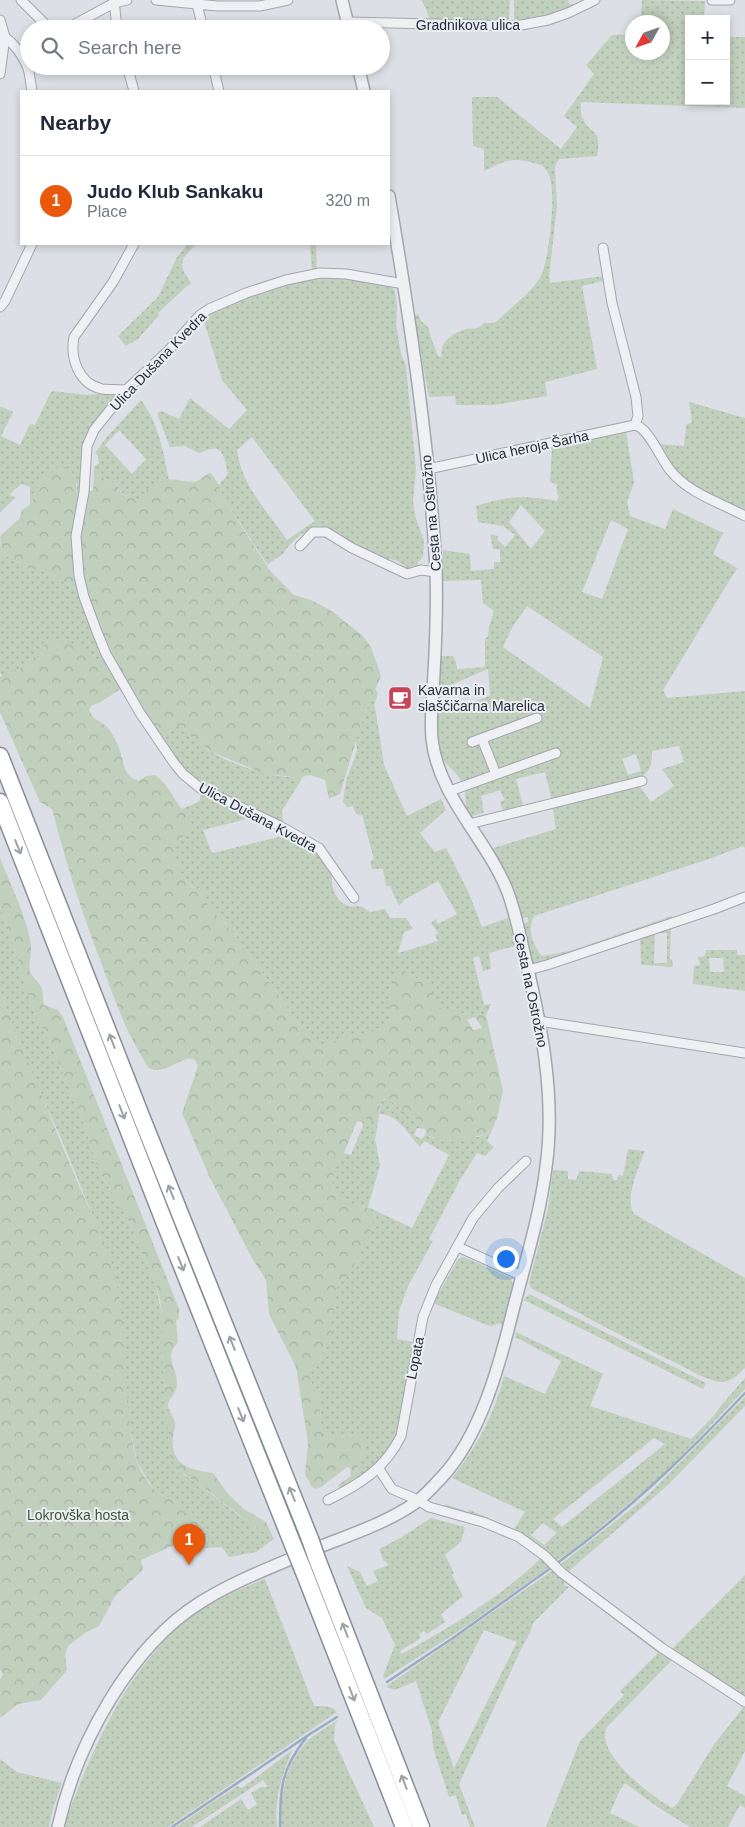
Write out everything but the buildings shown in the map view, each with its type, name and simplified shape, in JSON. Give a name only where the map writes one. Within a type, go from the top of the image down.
[{"type":"highway","points":[[0,756],[310,1539],[421,1827]]},
{"type":"highway","points":[[0,802],[404,1827]]},
{"type":"street","points":[[21,0],[41,20]]},
{"type":"street","points":[[81,20],[114,1],[127,0]]},
{"type":"street","points":[[156,0],[196,1],[217,6],[260,6],[288,0]]},
{"type":"street","points":[[342,0],[347,20]]},
{"type":"street","name":"Gradnikova ulica","points":[[390,26],[516,26],[548,20],[568,13],[585,2],[595,0]]},
{"type":"street","points":[[712,0],[730,0]]},
{"type":"street","points":[[114,1],[116,20]]},
{"type":"street","points":[[196,1],[201,20]]},
{"type":"street","points":[[0,20],[3,36],[0,74]]},
{"type":"street","points":[[3,36],[20,53]]},
{"type":"street","points":[[30,75],[32,90]]},
{"type":"street","points":[[130,75],[134,90]]},
{"type":"street","points":[[215,75],[219,90]]},
{"type":"street","points":[[360,75],[364,90]]},
{"type":"street","name":"Cesta na Ostrožno","points":[[58,1827],[63,1804],[82,1752],[112,1697],[143,1653],[174,1622],[204,1600],[248,1577],[402,1511],[418,1500],[446,1472],[466,1446],[491,1387],[539,1210],[546,1168],[549,1090],[539,1021],[528,970],[513,908],[506,888],[450,791],[437,762],[432,741],[431,718],[436,632],[436,572],[428,469],[418,379],[398,283],[390,206]]},
{"type":"street","points":[[0,307],[5,301],[32,245]]},
{"type":"street","points":[[126,390],[100,388],[83,378],[77,370],[72,346],[74,337],[114,282],[133,245]]},
{"type":"street","points":[[603,248],[612,303],[636,397],[638,416],[635,425],[645,431],[668,467],[684,484],[745,516]]},
{"type":"street","name":"Ulica Dušana Kvedra","points":[[354,898],[320,848],[278,825],[200,788],[183,774],[140,713],[106,654],[84,597],[79,576],[76,536],[84,492],[87,446],[94,430],[126,390],[168,351],[200,316],[219,304],[286,280],[320,273],[346,274],[398,283]]},
{"type":"street","name":"Ulica heroja Šarha","points":[[428,469],[635,425]]},
{"type":"street","points":[[300,546],[314,532],[326,532],[352,548],[407,574],[421,570],[436,572]]},
{"type":"street","points":[[472,742],[537,718]]},
{"type":"street","points":[[482,739],[496,774]]},
{"type":"street","points":[[450,791],[556,754]]},
{"type":"street","points":[[468,824],[642,780]]},
{"type":"street","points":[[528,970],[547,966],[745,897]]},
{"type":"street","points":[[539,1021],[745,1053]]},
{"type":"street","name":"Lopata","points":[[328,1500],[379,1469],[394,1449],[401,1436],[423,1317],[436,1285],[473,1218],[498,1188],[526,1161]]},
{"type":"street","points":[[458,1247],[522,1276]]},
{"type":"street","points":[[379,1469],[392,1489],[418,1500],[428,1507],[483,1522],[520,1537],[562,1573],[662,1648],[745,1702]]},
{"type":"green space","points":[[422,0],[510,0],[509,19],[505,23],[431,22]]},
{"type":"green space","points":[[514,0],[568,0],[569,4],[575,4],[575,6],[566,11],[519,24],[514,21]]},
{"type":"green space","points":[[642,0],[705,1],[704,15],[685,15],[685,105],[730,105],[730,37],[745,37],[745,108],[581,102],[582,117],[597,136],[597,156],[560,159],[557,162],[555,168],[557,206],[549,277],[550,283],[604,276],[604,281],[582,286],[597,369],[545,382],[547,396],[494,405],[456,405],[455,396],[429,397],[414,317],[418,314],[421,321],[428,327],[438,356],[442,357],[443,347],[448,339],[466,329],[478,328],[484,323],[494,323],[533,287],[542,274],[549,240],[552,187],[549,174],[542,165],[518,160],[500,163],[484,171],[484,149],[473,146],[472,97],[497,97],[561,149],[577,127],[564,116],[594,74],[586,65],[612,35],[625,34],[625,60],[670,60],[670,15],[641,15]]},
{"type":"green space","points":[[187,245],[196,245],[182,262],[184,271],[191,283],[158,313],[159,315],[138,339],[126,346],[118,336],[158,297],[177,257]]},
{"type":"green space","points":[[310,245],[316,245],[317,270],[312,270]]},
{"type":"green space","points":[[325,275],[390,285],[395,291],[397,306],[396,324],[401,354],[406,366],[416,469],[413,502],[416,519],[424,541],[423,557],[418,562],[418,566],[408,569],[398,561],[372,556],[320,526],[298,537],[282,555],[268,565],[223,498],[219,485],[228,474],[222,453],[215,449],[208,449],[199,453],[185,446],[170,447],[157,413],[161,411],[179,419],[190,398],[229,429],[247,410],[222,380],[203,318],[226,303],[254,293]],"holes":[[[252,437],[315,521],[287,540],[256,498],[244,475],[237,450]]]},
{"type":"green space","points":[[53,391],[87,395],[118,392],[86,437],[82,457],[81,496],[77,494],[77,483],[39,484],[34,499],[30,500],[30,487],[21,484],[10,494],[16,497],[0,513],[0,406],[13,412],[1,436],[20,445],[30,424],[35,425]]},
{"type":"green space","points":[[141,400],[156,428],[169,480],[146,490],[142,504],[131,496],[124,495],[115,483],[94,474],[94,466],[99,464],[98,456],[95,453],[106,438]],"holes":[[[119,430],[146,459],[132,474],[105,445]]]},
{"type":"green space","points":[[689,402],[745,418],[745,510],[688,482],[670,465],[658,444],[684,446],[686,425],[692,422]]},
{"type":"green space","points":[[626,432],[634,482],[627,502],[630,516],[665,529],[673,509],[723,533],[713,554],[737,568],[663,690],[667,698],[745,691],[745,848],[743,846],[712,858],[534,916],[531,926],[532,936],[542,956],[570,951],[672,916],[672,918],[530,967],[521,925],[528,922],[528,917],[519,919],[490,849],[556,829],[552,804],[638,784],[651,802],[674,786],[662,769],[684,762],[679,746],[652,751],[650,767],[640,778],[552,801],[545,772],[516,779],[523,806],[503,810],[500,802],[505,800],[500,790],[481,796],[484,812],[470,817],[466,806],[465,792],[459,777],[445,762],[437,745],[438,656],[453,656],[457,669],[485,667],[485,638],[488,637],[494,611],[483,603],[481,580],[442,581],[443,550],[470,554],[471,571],[494,569],[494,562],[500,562],[500,549],[493,549],[490,534],[498,536],[497,539],[505,547],[515,535],[503,526],[478,522],[476,506],[498,500],[516,498],[557,501],[559,496],[557,484],[550,482],[552,446]],"holes":[[[521,505],[545,531],[531,549],[509,522]],[[611,520],[628,529],[602,599],[582,592]],[[527,606],[603,657],[590,708],[503,647],[512,628]],[[488,669],[490,696],[439,714],[441,689]],[[636,754],[641,771],[628,775],[622,759]]]},
{"type":"green space","points":[[59,466],[68,469],[74,476],[77,494],[81,496],[79,592],[54,576],[43,571],[28,569],[11,558],[2,555],[0,536],[19,519],[22,510],[30,505],[30,500],[34,499],[39,484]]},
{"type":"green space","points":[[211,473],[219,485],[223,498],[271,572],[294,595],[311,600],[330,610],[362,635],[371,647],[381,676],[363,718],[340,794],[329,799],[325,780],[310,775],[298,778],[262,773],[212,752],[193,738],[181,725],[173,728],[161,740],[113,662],[92,617],[83,577],[78,537],[86,493],[93,490],[94,474],[115,483],[123,495],[131,496],[142,504],[146,490],[160,483],[172,480],[193,482]]},
{"type":"green space","points":[[0,541],[2,555],[11,558],[28,569],[43,571],[54,576],[79,592],[105,656],[100,660],[96,659],[94,655],[40,651],[27,665],[3,677],[0,673]]},
{"type":"green space","points":[[56,641],[81,645],[97,659],[100,660],[105,656],[122,688],[99,703],[92,705],[89,710],[91,714],[106,726],[112,734],[129,775],[139,781],[146,776],[155,775],[165,784],[188,816],[189,829],[175,845],[174,852],[176,862],[183,877],[192,887],[203,891],[207,904],[235,935],[305,1032],[319,1047],[336,1040],[370,1031],[388,1023],[393,1018],[388,1000],[389,992],[396,974],[404,970],[412,980],[422,977],[425,979],[439,1007],[447,1012],[486,1015],[503,1091],[497,1118],[491,1132],[458,1140],[441,1139],[425,1135],[426,1131],[418,1120],[387,1098],[380,1105],[378,1123],[359,1116],[335,1170],[332,1182],[336,1193],[349,1202],[374,1210],[375,1217],[367,1241],[350,1273],[339,1283],[336,1289],[336,1304],[331,1317],[331,1334],[325,1343],[320,1361],[310,1370],[310,1376],[320,1404],[321,1424],[324,1432],[333,1436],[358,1436],[366,1444],[361,1462],[351,1476],[350,1468],[347,1467],[321,1487],[315,1489],[305,1474],[308,1443],[296,1367],[269,1314],[266,1280],[252,1258],[209,1176],[182,1113],[198,1066],[195,1060],[190,1059],[163,1069],[149,1068],[135,1044],[124,1022],[95,946],[75,888],[52,809],[40,802],[0,712],[0,677],[27,665],[46,643]],"holes":[[[475,1017],[482,1028],[473,1030],[467,1020]]]},
{"type":"green space","points":[[375,689],[378,693],[374,705],[384,765],[407,816],[441,799],[446,810],[420,833],[435,852],[446,848],[468,891],[482,927],[508,918],[515,946],[489,953],[491,969],[483,971],[479,956],[473,958],[484,1005],[491,1004],[486,1015],[447,1012],[439,1008],[431,991],[419,977],[411,980],[408,975],[396,974],[392,996],[393,1018],[387,1024],[369,1032],[327,1043],[319,1047],[305,1032],[235,935],[207,904],[203,892],[191,885],[180,873],[174,859],[174,852],[176,841],[188,816],[181,810],[198,802],[200,800],[200,793],[203,793],[311,843],[333,873],[332,882],[335,893],[344,904],[361,906],[370,912],[385,909],[390,918],[406,918],[413,929],[404,932],[398,953],[438,941],[435,935],[438,933],[431,923],[436,919],[438,924],[457,914],[438,881],[404,900],[399,906],[390,886],[386,886],[383,869],[372,869],[370,861],[374,859],[362,815],[356,814],[353,806],[347,807],[343,802],[346,781],[357,751],[356,740]],"holes":[[[250,818],[287,835],[212,853],[203,830]]]},
{"type":"green space","points":[[181,725],[210,751],[230,761],[269,774],[303,777],[282,811],[283,823],[211,792],[191,778],[161,740],[173,728]]},
{"type":"green space","points":[[0,858],[29,934],[31,945],[30,972],[41,987],[44,1005],[58,1010],[63,1017],[179,1309],[179,1318],[176,1321],[178,1342],[171,1358],[177,1387],[168,1405],[175,1423],[173,1447],[175,1454],[179,1460],[190,1468],[213,1473],[228,1494],[244,1509],[266,1522],[274,1539],[186,1476],[177,1468],[170,1457],[160,1299],[127,1217],[96,1163],[85,1127],[71,1092],[32,1007],[8,927],[0,907]]},
{"type":"green space","points":[[0,907],[8,927],[32,1007],[71,1092],[85,1127],[96,1163],[127,1217],[156,1286],[162,1315],[162,1351],[170,1457],[184,1475],[274,1539],[256,1552],[229,1557],[222,1547],[205,1548],[208,1539],[203,1525],[195,1515],[174,1500],[158,1493],[137,1462],[128,1417],[122,1322],[110,1258],[61,1138],[38,1088],[0,992]]},
{"type":"green space","points":[[671,925],[670,959],[672,960],[673,967],[641,965],[640,936]],"holes":[[[655,933],[667,933],[667,963],[654,963]]]},
{"type":"green space","points":[[706,950],[737,950],[737,955],[745,955],[745,991],[693,984],[694,966],[700,965],[698,957],[705,956]],"holes":[[[709,958],[723,958],[724,972],[710,972]]]},
{"type":"green space","name":"Lokrovška hosta","points":[[0,992],[110,1257],[121,1307],[131,1434],[137,1463],[152,1487],[193,1513],[203,1525],[206,1540],[205,1548],[200,1550],[190,1540],[141,1560],[143,1570],[115,1596],[99,1626],[85,1633],[68,1646],[65,1655],[67,1670],[41,1700],[18,1704],[0,1718],[0,1680],[3,1674],[0,1669]]},
{"type":"green space","points":[[387,1098],[410,1116],[419,1120],[424,1129],[417,1128],[414,1135],[421,1139],[425,1135],[434,1138],[479,1137],[490,1131],[487,1141],[494,1147],[485,1156],[477,1153],[460,1180],[429,1239],[433,1241],[408,1286],[399,1311],[397,1339],[412,1342],[401,1417],[394,1441],[385,1455],[373,1467],[340,1491],[338,1485],[351,1476],[359,1467],[358,1436],[333,1436],[324,1432],[321,1424],[318,1396],[310,1376],[310,1370],[320,1361],[325,1343],[331,1334],[331,1317],[336,1304],[336,1289],[339,1283],[350,1273],[375,1217],[374,1210],[412,1228],[449,1155],[424,1141],[420,1147],[397,1121],[391,1117],[379,1114],[381,1102]]},
{"type":"green space","points":[[359,1116],[364,1116],[378,1123],[375,1139],[380,1165],[368,1207],[342,1199],[333,1189],[332,1183],[334,1171],[343,1153],[351,1155],[363,1125],[362,1122],[357,1121]]},
{"type":"green space","points":[[628,1149],[645,1151],[632,1191],[631,1208],[634,1214],[745,1278],[745,1368],[731,1380],[719,1382],[702,1376],[531,1288],[529,1283],[548,1209],[553,1170],[568,1171],[568,1179],[576,1180],[579,1171],[612,1174],[613,1180],[617,1180],[619,1175],[623,1176]]},
{"type":"green space","points":[[464,1257],[511,1278],[513,1285],[503,1326],[499,1323],[492,1326],[487,1325],[433,1303],[459,1258]]},
{"type":"green space","points":[[529,1294],[706,1383],[703,1389],[524,1300]]},
{"type":"green space","points":[[516,1332],[603,1374],[590,1406],[691,1439],[711,1419],[745,1378],[745,1389],[674,1464],[651,1485],[574,1549],[556,1561],[533,1542],[444,1508],[445,1504],[468,1512],[470,1510],[514,1529],[525,1512],[452,1478],[484,1430],[504,1376],[545,1394],[561,1361],[515,1337]],"holes":[[[654,1438],[665,1444],[562,1527],[553,1519]],[[543,1523],[557,1533],[544,1545],[531,1535]]]},
{"type":"green space","points":[[745,1397],[745,1406],[668,1485],[569,1571],[561,1564],[645,1498]]},
{"type":"green space","points":[[431,1518],[465,1527],[461,1542],[445,1555],[454,1573],[452,1575],[463,1596],[441,1614],[445,1622],[427,1634],[424,1631],[419,1634],[421,1638],[400,1651],[402,1654],[475,1610],[509,1586],[541,1558],[549,1567],[462,1629],[384,1679],[383,1676],[395,1645],[382,1618],[366,1608],[347,1566],[360,1572],[367,1586],[378,1581],[373,1571],[388,1565],[386,1561],[384,1562],[379,1549]]},
{"type":"green space","points":[[553,1570],[564,1581],[564,1585],[569,1587],[533,1623],[459,1784],[475,1827],[470,1827],[466,1814],[462,1815],[456,1795],[449,1797],[433,1748],[432,1731],[416,1681],[395,1690],[387,1686]],"holes":[[[484,1630],[517,1642],[454,1768],[438,1722]]]},
{"type":"green space","points":[[745,1575],[745,1698],[670,1651]]},
{"type":"green space","points":[[265,1579],[314,1706],[330,1707],[337,1712],[168,1827],[63,1827],[97,1745],[125,1693],[141,1669],[160,1646],[190,1617],[221,1598]]},
{"type":"green space","points":[[573,1583],[674,1658],[607,1727],[605,1738],[609,1749],[627,1773],[663,1802],[672,1808],[677,1804],[713,1746],[745,1705],[745,1751],[727,1786],[745,1796],[745,1808],[740,1805],[728,1827],[690,1827],[659,1808],[625,1783],[610,1813],[639,1827],[546,1827],[580,1741],[624,1695],[620,1691],[658,1653],[570,1585]]},
{"type":"green space","points":[[338,1720],[335,1725],[334,1740],[374,1827],[281,1827],[283,1790],[290,1767],[303,1746],[312,1737]]},
{"type":"green space","points":[[292,1750],[280,1788],[276,1817],[277,1827],[200,1827],[241,1799],[248,1810],[257,1804],[251,1793],[261,1787],[268,1787],[263,1780],[192,1827],[176,1827],[237,1786],[242,1788]]},
{"type":"green space","points":[[0,1759],[17,1772],[62,1783],[53,1808],[49,1827],[0,1827]]},
{"type":"waterway","points":[[556,1564],[655,1483],[745,1393]]},
{"type":"waterway","points":[[387,1682],[453,1638],[552,1567]]},
{"type":"waterway","points":[[310,1734],[337,1717]]},
{"type":"waterway","points":[[172,1827],[310,1734]]},
{"type":"waterway","points":[[280,1827],[284,1780],[291,1760],[306,1738]]},
{"type":"place","name":"Kavarna in slaščičarna Marelica","points":[[400,698]]},
{"type":"place","name":"Judo Klub Sankaku","points":[[189,1565]]}]
